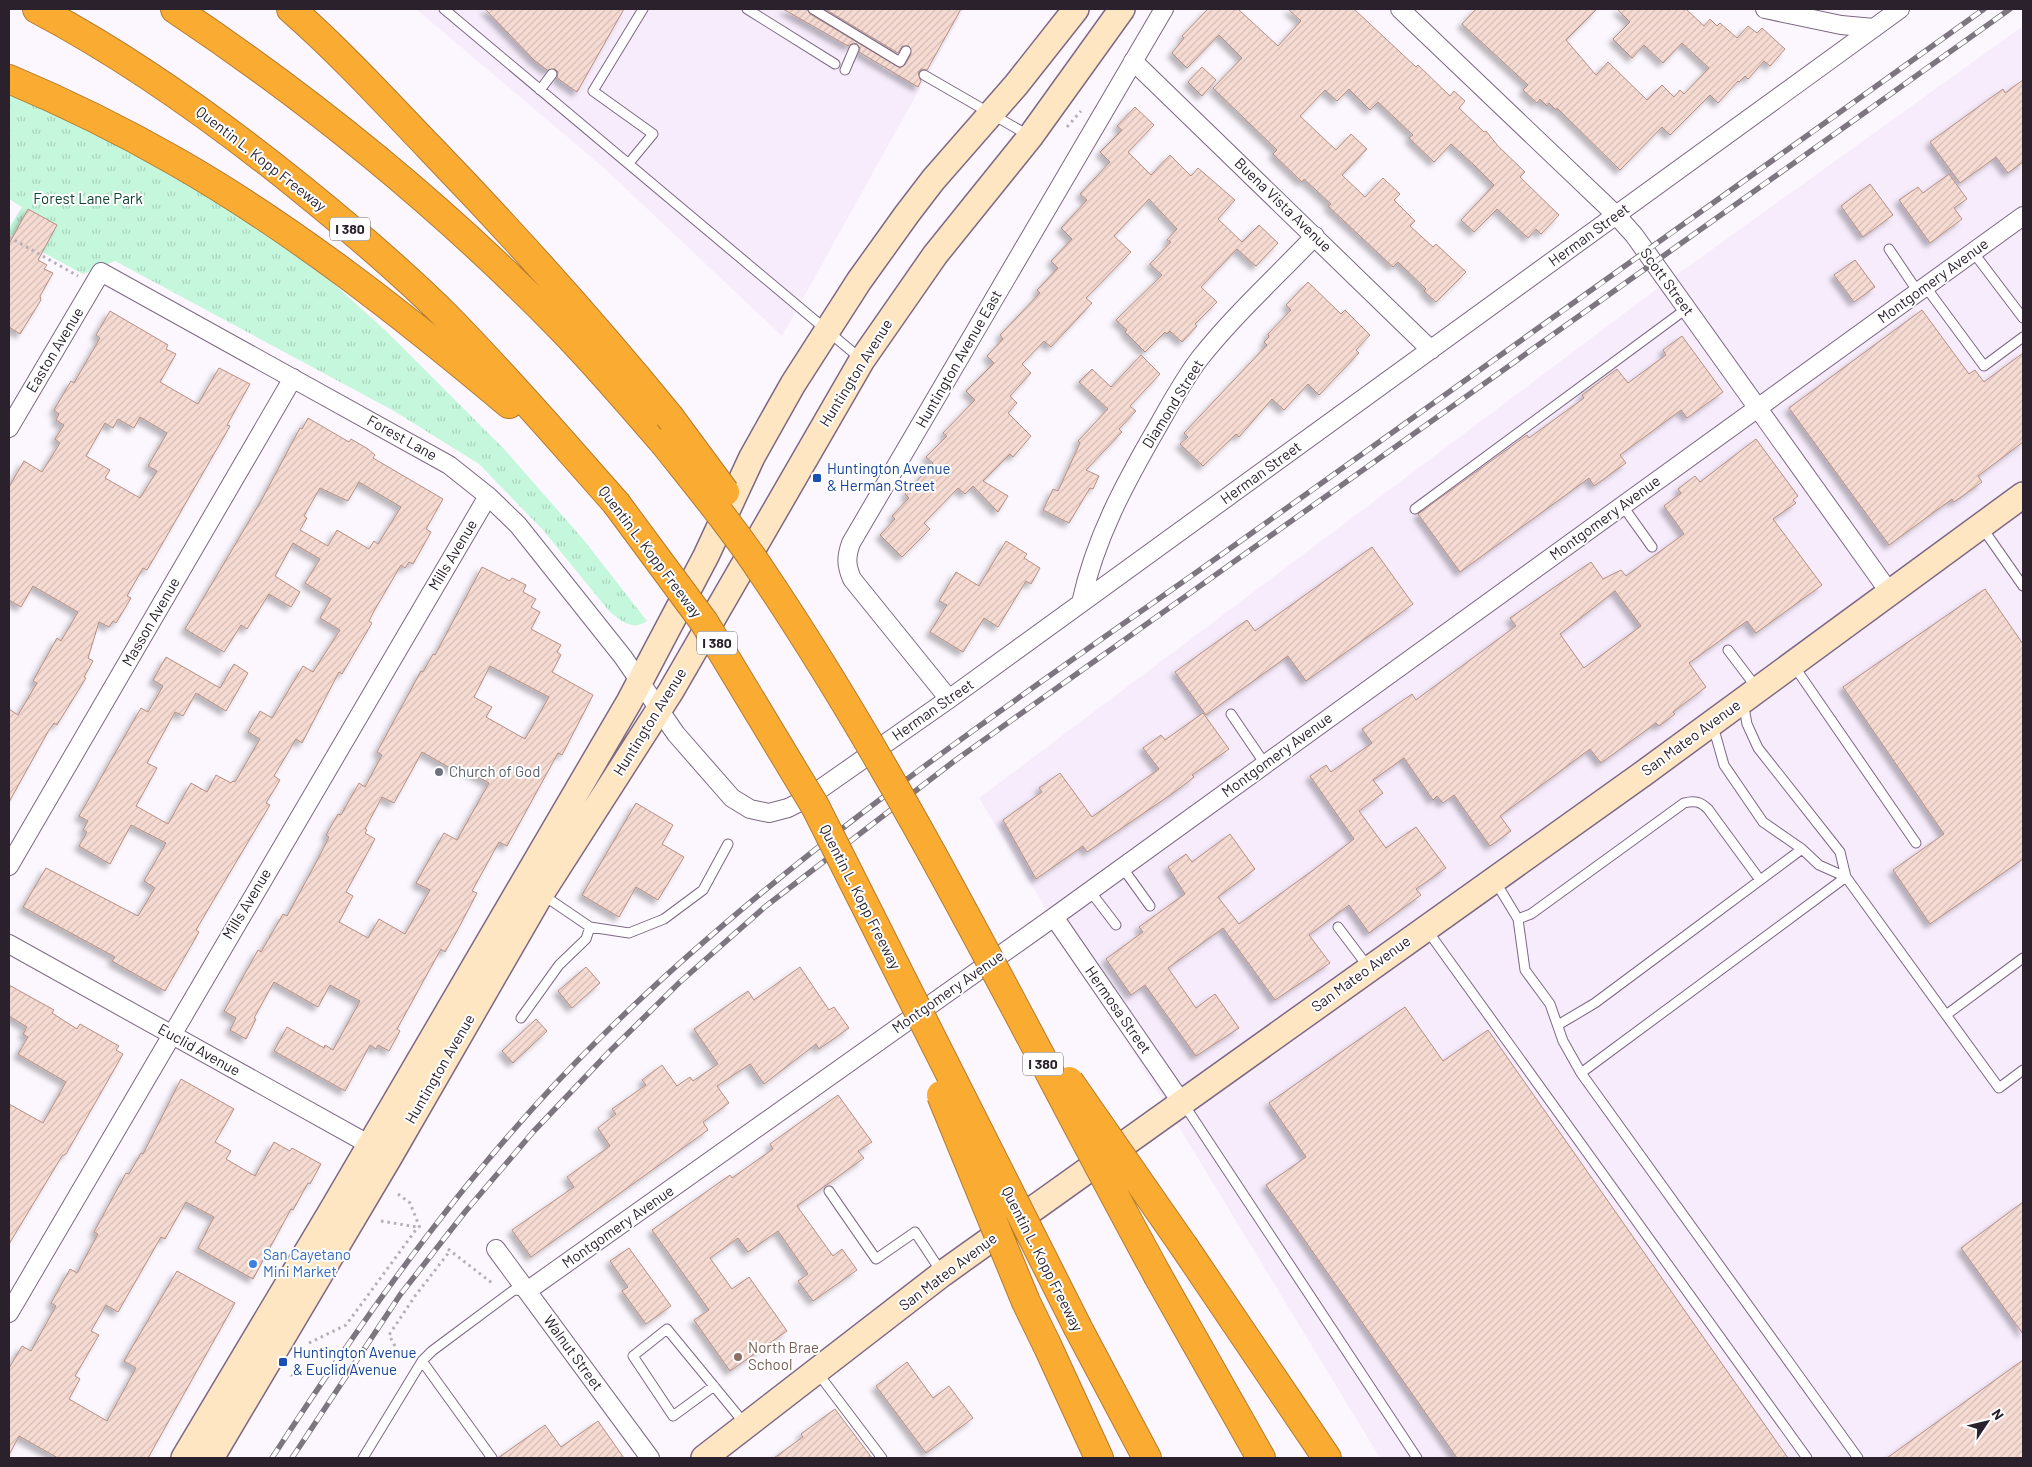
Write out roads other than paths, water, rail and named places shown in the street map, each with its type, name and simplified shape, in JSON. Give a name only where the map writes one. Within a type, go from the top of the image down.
[{"type":"highway","name":"Quentin L. Kopp Freeway","points":[[37,9],[116,55],[185,99],[253,150],[384,258],[447,317],[514,388],[616,503],[704,622],[815,806],[1078,1328],[1147,1458]]},
{"type":"highway","name":"I 380","points":[[175,9],[296,93],[434,207],[499,266],[562,328],[664,443],[763,573],[858,726],[930,851],[1158,1276],[1261,1458]]},
{"type":"highway","points":[[291,9],[362,77],[490,211],[606,339],[669,416],[751,531],[781,581],[858,726]]},
{"type":"highway","points":[[9,79],[120,130],[176,161],[238,200],[306,247],[448,353],[539,430],[616,503]]},
{"type":"highway","points":[[930,851],[1054,1060],[1185,1248],[1327,1458]]},
{"type":"highway","points":[[854,886],[1026,1302],[1100,1458]]},
{"type":"street","name":"Huntington Avenue","points":[[211,1458],[629,702],[706,556],[752,457],[826,330],[859,280],[907,214],[1076,9]]},
{"type":"street","name":"Huntington Avenue","points":[[184,1458],[660,709],[862,360],[935,254],[1030,137],[1122,9]]},
{"type":"street","name":"Huntington Avenue East","points":[[949,699],[852,579],[846,566],[846,555],[851,543],[1164,9]]},
{"type":"street","name":"Scott Street","points":[[1400,9],[1616,215],[1634,235],[1890,593]]},
{"type":"street","points":[[1765,9],[1842,26],[1874,28]]},
{"type":"street","name":"Herman Street","points":[[640,680],[676,734],[732,798],[750,808],[768,813],[788,808],[806,799],[949,699],[1900,9]]},
{"type":"street","name":"Buena Vista Avenue","points":[[1134,61],[1431,350]]},
{"type":"street","name":"Montgomery Avenue","points":[[527,1291],[1054,917],[2023,216]]},
{"type":"street","name":"Diamond Street","points":[[1081,603],[1088,572],[1097,546],[1122,489],[1187,376],[1205,352],[1315,236]]},
{"type":"street","name":"Forest Lane","points":[[98,278],[293,378],[449,465],[488,496],[518,525],[640,680]]},
{"type":"street","name":"Easton Avenue","points":[[9,428],[98,278]]},
{"type":"street","name":"Masson Avenue","points":[[9,866],[293,378]]},
{"type":"street","name":"San Mateo Avenue","points":[[704,1458],[942,1274],[1712,723],[2023,495]]},
{"type":"street","name":"Mills Avenue","points":[[9,1313],[488,496]]},
{"type":"street","name":"Hermosa Street","points":[[1054,917],[1182,1103]]},
{"type":"street","name":"Euclid Avenue","points":[[9,944],[380,1151]]},
{"type":"street","name":"Walnut Street","points":[[496,1249],[650,1458]]},
{"type":"lane","points":[[444,9],[862,360]]},
{"type":"lane","points":[[629,163],[652,134],[592,91],[643,9]]},
{"type":"lane","points":[[746,9],[835,64]]},
{"type":"lane","points":[[813,9],[900,62],[906,51]]},
{"type":"lane","points":[[845,70],[854,49]]},
{"type":"lane","points":[[540,90],[552,74]]},
{"type":"lane","points":[[924,75],[1030,137]]},
{"type":"lane","points":[[1889,249],[1984,366],[2023,337]]},
{"type":"lane","points":[[1973,252],[2023,318]]},
{"type":"lane","points":[[1415,509],[1686,309]]},
{"type":"lane","points":[[1622,505],[1652,547]]},
{"type":"lane","points":[[1981,526],[2023,586]]},
{"type":"lane","points":[[1728,650],[1750,695],[1747,724],[1758,748],[1840,852],[1846,877],[1999,1088],[2023,1070]]},
{"type":"lane","points":[[1793,664],[1916,843]]},
{"type":"lane","points":[[1231,714],[1265,764]]},
{"type":"lane","points":[[1712,723],[1718,748],[1732,779],[1763,822],[1802,849],[1819,865],[1846,877]]},
{"type":"lane","points":[[1518,919],[1531,914],[1684,803],[1691,801],[1701,803],[1708,809],[1760,880]]},
{"type":"lane","points":[[541,894],[590,927],[629,933],[664,919],[703,890],[728,844]]},
{"type":"lane","points":[[1558,1024],[1595,1003],[1802,849]]},
{"type":"lane","points":[[1122,867],[1150,906]]},
{"type":"lane","points":[[1581,1072],[1846,877]]},
{"type":"lane","points":[[1494,878],[1518,919],[1525,970],[1550,1004],[1563,1041],[1581,1072],[1858,1458]]},
{"type":"lane","points":[[1090,890],[1116,925]]},
{"type":"lane","points":[[521,1018],[559,965],[586,939],[590,927]]},
{"type":"lane","points":[[1338,927],[1369,968]]},
{"type":"lane","points":[[1425,928],[1807,1458]]},
{"type":"lane","points":[[1946,1015],[2023,958]]},
{"type":"lane","points":[[1182,1103],[1417,1458]]},
{"type":"lane","points":[[829,1192],[876,1259],[915,1232],[942,1274]]},
{"type":"lane","points":[[363,1458],[422,1362],[445,1339],[514,1290],[527,1291]]},
{"type":"lane","points":[[714,1386],[673,1416],[633,1356],[667,1329],[747,1426]]},
{"type":"lane","points":[[422,1362],[492,1458]]},
{"type":"lane","points":[[817,1372],[882,1458]]},
{"type":"railway","points":[[272,1458],[346,1347],[424,1239],[508,1136],[600,1038],[676,967],[755,898],[837,832],[1006,707],[1984,9]]},
{"type":"railway","points":[[292,1458],[400,1295],[465,1212],[533,1132],[609,1052],[680,982],[766,906],[953,762],[2010,9]]},
{"type":"place","name":"Huntington Avenue & Herman Street","points":[[817,478]]},
{"type":"place","name":"Church of God","points":[[439,772]]},
{"type":"place","name":"San Cayetano Mini Market","points":[[253,1264]]},
{"type":"place","name":"North Brae School","points":[[738,1357]]},
{"type":"place","name":"Huntington Avenue & Euclid Avenue","points":[[283,1362]]},
{"type":"park label","name":"Forest Lane Park","points":[[88,199]]}]
